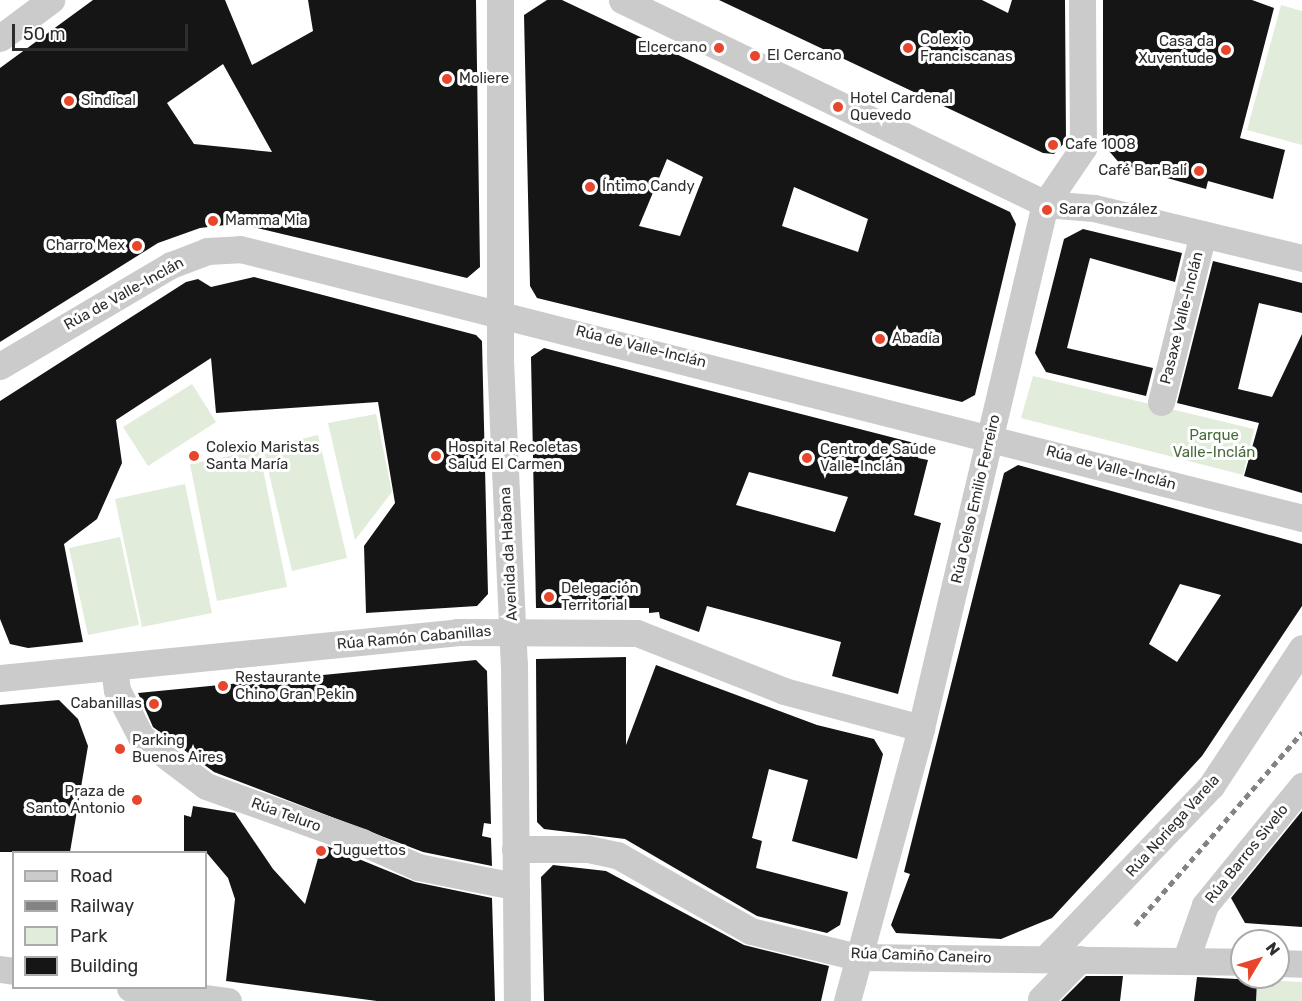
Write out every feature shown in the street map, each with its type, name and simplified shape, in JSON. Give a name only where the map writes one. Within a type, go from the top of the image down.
[{"type":"street","points":[[0,38],[51,0]]},
{"type":"street","name":"Avenida da Habana","points":[[500,0],[501,312],[512,630],[517,1001]]},
{"type":"street","points":[[622,0],[1045,204],[1094,208],[1302,258]]},
{"type":"street","name":"Rúa Celso Emilio Ferreiro","points":[[847,1001],[921,728],[1045,204],[1083,148],[1082,0]]},
{"type":"street","name":"Pasaxe Valle-Inclán","points":[[1161,402],[1203,234]]},
{"type":"street","name":"Rúa de Valle-Inclán","points":[[0,366],[171,264],[207,251],[240,249],[501,312],[991,436],[1302,518]]},
{"type":"street","name":"Rúa Ramón Cabanillas","points":[[0,678],[512,630],[637,633],[784,691],[921,728]]},
{"type":"street","name":"Rúa Noriega Varela","points":[[1045,959],[1211,786],[1302,648]]},
{"type":"street","name":"Rúa Teluro","points":[[114,669],[117,690],[141,737],[206,786],[362,842],[418,867],[514,886]]},
{"type":"street","name":"Rúa Barros Sivelo","points":[[1186,959],[1205,905],[1302,786]]},
{"type":"street","name":"Rúa Camiño Caneiro","points":[[515,849],[588,849],[617,855],[752,931],[858,957],[1186,959],[1230,961]]},
{"type":"street","points":[[1041,999],[1080,959]]},
{"type":"street","points":[[144,989],[228,1001]]},
{"type":"green space","points":[[1281,5],[1302,11],[1302,145],[1247,130]]},
{"type":"green space","name":"Parque Valle-Inclán","points":[[1033,376],[1254,429],[1243,475],[1021,418]]},
{"type":"green space","points":[[192,384],[216,422],[148,466],[123,427]]},
{"type":"green space","points":[[376,414],[392,492],[355,540],[328,423]]},
{"type":"green space","points":[[318,435],[347,558],[292,571],[263,448]]},
{"type":"green space","points":[[259,450],[287,587],[217,601],[190,464]]},
{"type":"green space","points":[[185,484],[212,613],[142,627],[115,499]]},
{"type":"green space","points":[[120,537],[139,625],[88,635],[69,548]]},
{"type":"green space","points":[[1290,981],[1302,982],[1302,1001],[1255,1001],[1256,989],[1290,989]]},
{"type":"building","points":[[93,0],[225,0],[252,65],[313,31],[308,0],[476,0],[480,267],[467,278],[253,227],[234,224],[200,228],[158,243],[0,342],[0,68]],"holes":[[[223,64],[272,152],[194,144],[167,103]]]},
{"type":"building","points":[[547,0],[562,0],[1010,212],[1016,224],[975,395],[962,402],[537,298],[530,286],[524,15]],"holes":[[[667,159],[703,177],[680,236],[639,226]],[[794,187],[868,219],[858,252],[782,226]]]},
{"type":"building","points":[[719,0],[982,0],[1008,13],[1012,0],[1065,0],[1066,141],[1054,154],[1043,153]]},
{"type":"building","points":[[1103,0],[1252,0],[1274,8],[1240,138],[1285,150],[1273,199],[1208,181],[1206,189],[1121,165],[1103,144]]},
{"type":"building","points":[[1083,229],[1182,253],[1175,282],[1090,258],[1067,348],[1153,368],[1146,396],[1046,372],[1035,353],[1064,239]]},
{"type":"building","points":[[1213,261],[1302,283],[1302,313],[1259,303],[1238,389],[1272,397],[1302,334],[1302,493],[1244,476],[1259,423],[1177,403]]},
{"type":"building","points":[[254,277],[476,335],[482,341],[488,594],[477,606],[366,613],[364,546],[395,503],[378,402],[216,413],[211,358],[116,420],[122,463],[97,519],[64,544],[83,642],[28,648],[10,644],[0,619],[0,401],[186,282],[198,279],[211,287]]},
{"type":"building","points":[[544,348],[922,445],[918,458],[928,460],[914,515],[941,523],[898,694],[832,676],[841,642],[707,606],[699,632],[660,618],[659,612],[649,613],[649,608],[536,608],[531,357]],"holes":[[[749,472],[848,497],[835,532],[736,505]]]},
{"type":"building","points":[[1018,465],[1302,544],[1302,606],[1202,756],[1052,918],[1001,939],[896,933],[891,925],[910,874],[904,872],[1004,473]],"holes":[[[1180,584],[1221,595],[1177,662],[1149,644]]]},
{"type":"building","points":[[626,657],[626,745],[656,665],[817,725],[874,739],[883,754],[857,859],[792,841],[808,780],[769,769],[752,838],[762,841],[756,868],[848,892],[840,925],[827,933],[757,916],[625,839],[544,829],[537,822],[536,659]]},
{"type":"building","points":[[476,660],[487,671],[491,824],[484,823],[482,836],[491,838],[492,866],[423,852],[214,772],[153,727],[138,693]]},
{"type":"building","points":[[59,700],[78,719],[88,746],[70,851],[0,852],[0,705]]},
{"type":"building","points":[[193,806],[235,813],[273,869],[305,904],[322,844],[415,882],[492,898],[495,1001],[377,1001],[226,981],[235,899],[228,878],[207,851],[184,851],[184,815],[191,817]]},
{"type":"building","points":[[1302,811],[1302,927],[1245,923],[1231,898]]},
{"type":"building","points":[[553,865],[606,871],[744,945],[829,966],[821,1001],[544,1001],[541,877]]},
{"type":"building","points":[[1086,976],[1123,976],[1120,1001],[1061,1001]]},
{"type":"building","points":[[1197,977],[1230,979],[1230,989],[1257,989],[1256,1001],[1194,1001]]},
{"type":"railway","points":[[1135,925],[1302,732]]},
{"type":"place","name":"Elcercano","points":[[719,48]]},
{"type":"place","name":"Colexio Franciscanas","points":[[908,48]]},
{"type":"place","name":"Casa da Xuventude","points":[[1226,50]]},
{"type":"place","name":"El Cercano","points":[[755,56]]},
{"type":"place","name":"Moliere","points":[[447,79]]},
{"type":"place","name":"Sindical","points":[[69,101]]},
{"type":"place","name":"Hotel Cardenal Quevedo","points":[[838,107]]},
{"type":"place","name":"Cafe 1008","points":[[1053,145]]},
{"type":"place","name":"Café Bar Bali","points":[[1199,171]]},
{"type":"place","name":"Íntimo Candy","points":[[590,187]]},
{"type":"place","name":"Sara González","points":[[1047,210]]},
{"type":"place","name":"Mamma Mia","points":[[213,221]]},
{"type":"place","name":"Charro Mex","points":[[137,246]]},
{"type":"place","name":"Abadía","points":[[880,339]]},
{"type":"place","name":"Colexio Maristas Santa María","points":[[194,456]]},
{"type":"place","name":"Hospital Recoletas Salud El Carmen","points":[[436,456]]},
{"type":"place","name":"Centro de Saúde Valle-Inclán","points":[[807,458]]},
{"type":"place","name":"Delegación Territorial","points":[[549,597]]},
{"type":"place","name":"Restaurante Chino Gran Pekin","points":[[223,686]]},
{"type":"place","name":"Cabanillas","points":[[154,704]]},
{"type":"place","name":"Parking Buenos Aires","points":[[120,749]]},
{"type":"place","name":"Praza de Santo Antonio","points":[[137,800]]},
{"type":"place","name":"Juguettos","points":[[321,851]]}]
